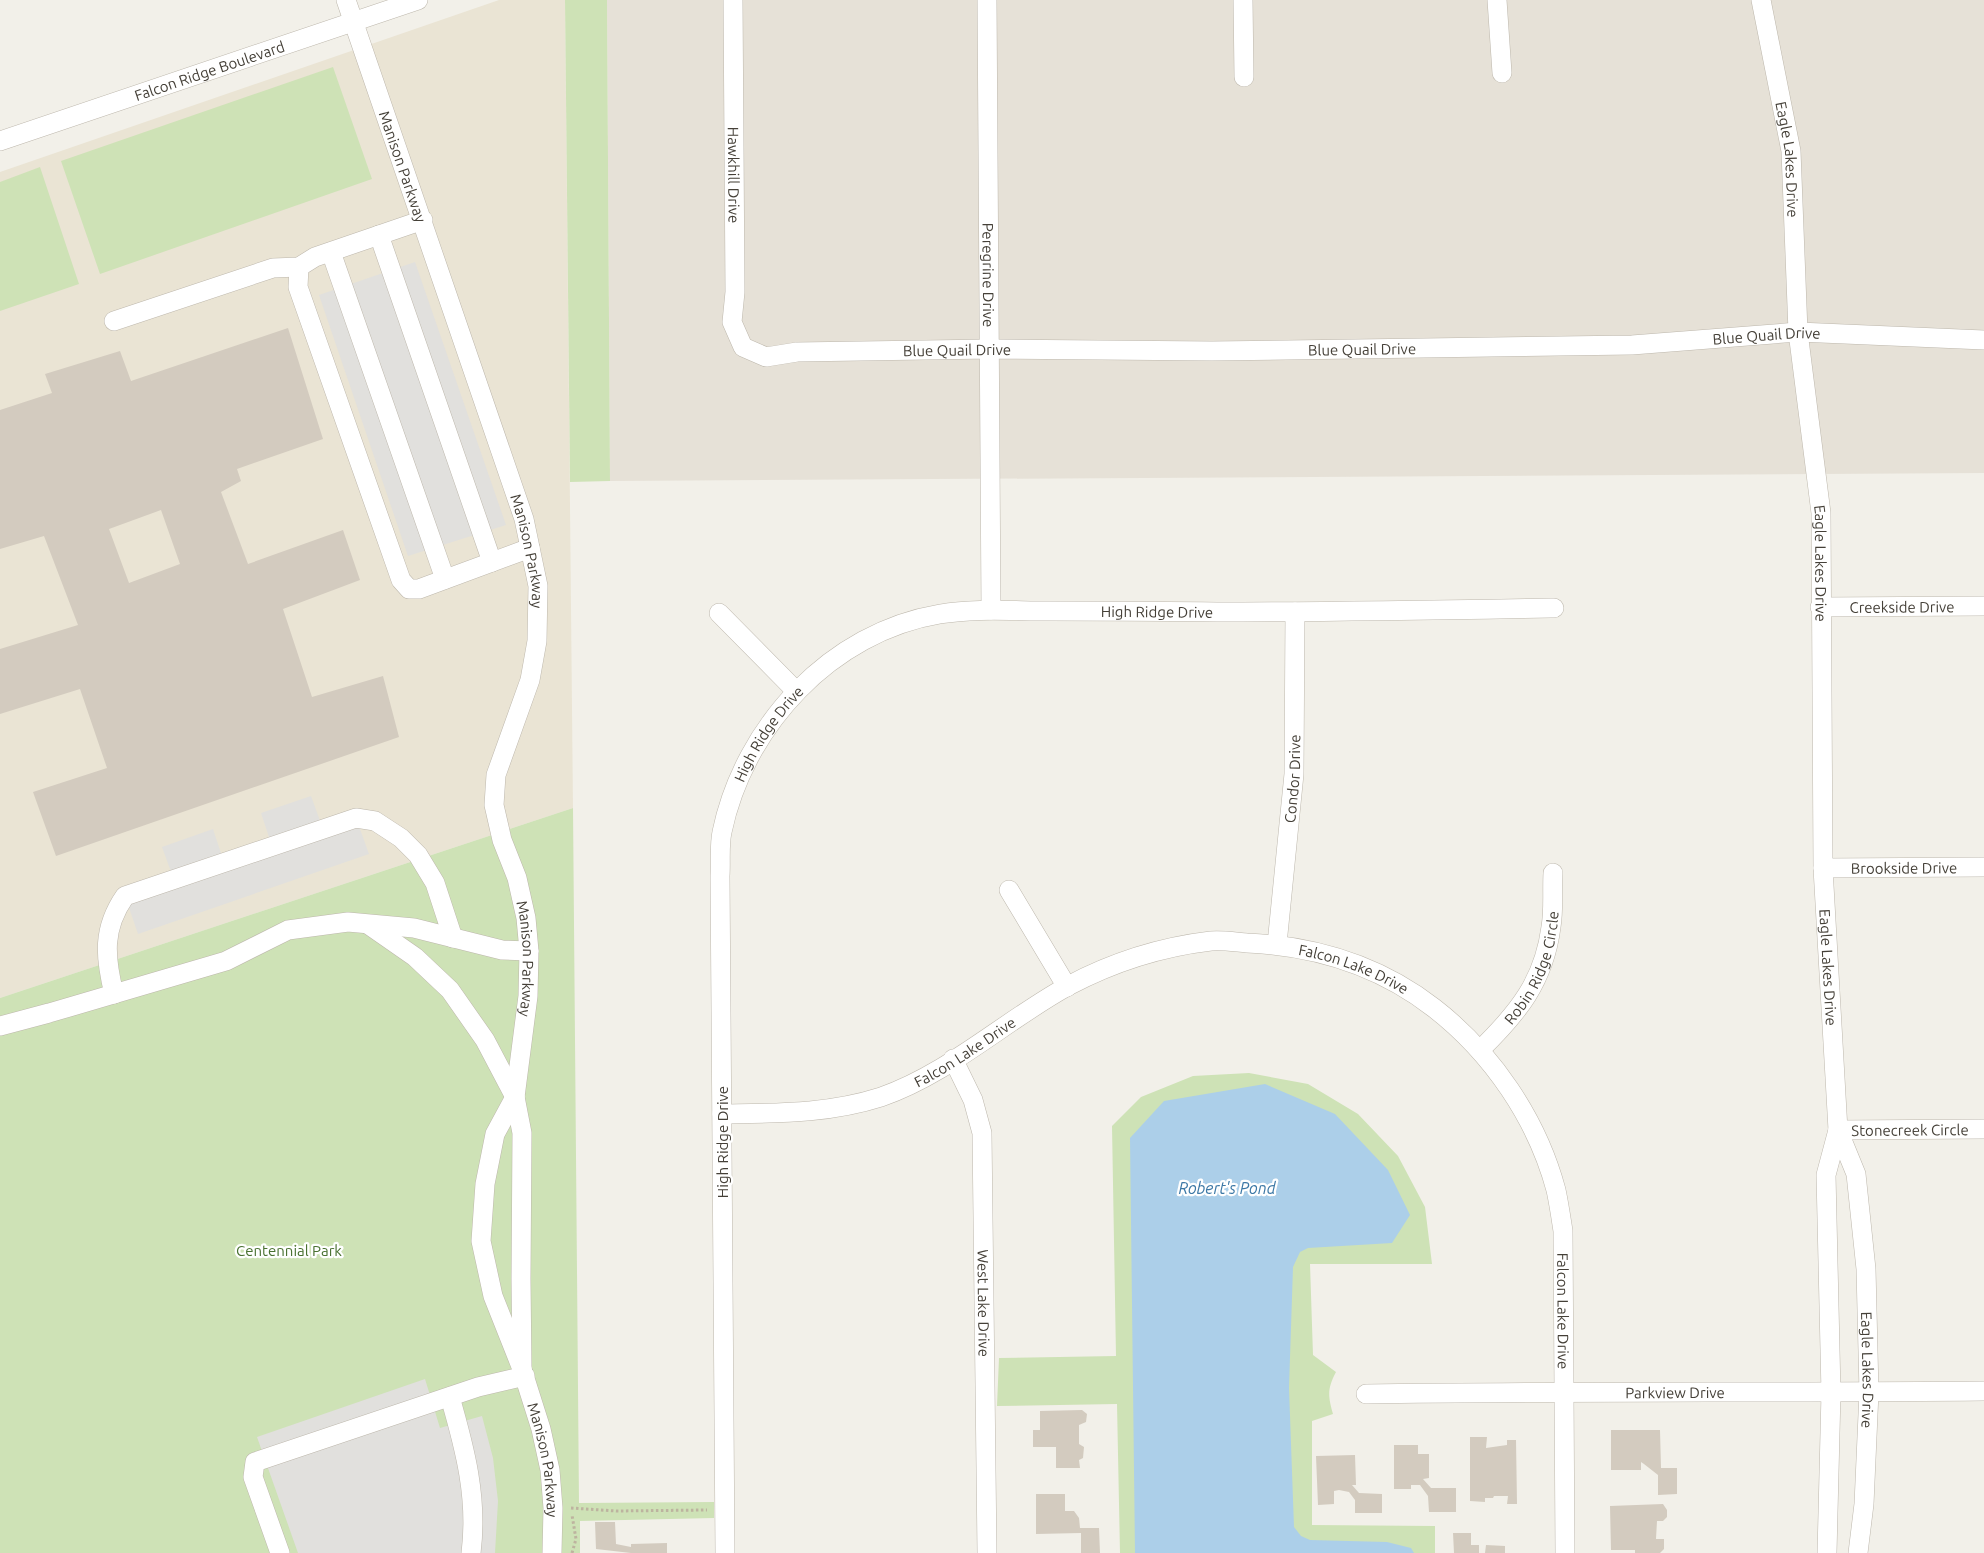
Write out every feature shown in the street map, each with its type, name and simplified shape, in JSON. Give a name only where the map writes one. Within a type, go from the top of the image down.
[{"type":"street","name":"Manison Parkway","points":[[346,0],[524,519],[538,586],[537,642],[530,680],[518,716],[502,752],[496,775],[494,805],[502,840],[517,878],[526,918],[529,951],[528,996],[515,1096],[522,1132],[521,1287],[524,1373]]},
{"type":"street","name":"Falcon Ridge Boulevard","points":[[0,141],[418,0]]},
{"type":"street","name":"Hawkhill Drive","points":[[733,0],[735,292],[732,322],[743,347]]},
{"type":"street","name":"Peregrine Drive","points":[[987,0],[991,610]]},
{"type":"street","points":[[1243,0],[1244,78]]},
{"type":"street","points":[[1497,0],[1502,73]]},
{"type":"street","name":"Eagle Lakes Drive","points":[[1761,0],[1791,151],[1798,332],[1821,513],[1820,607],[1823,868],[1838,1130],[1826,1175],[1831,1393],[1826,1553]]},
{"type":"street","points":[[114,322],[273,268],[299,267],[315,257],[422,220]]},
{"type":"street","points":[[379,235],[492,562]]},
{"type":"street","points":[[331,252],[444,580]]},
{"type":"street","points":[[299,267],[298,287],[401,580],[409,589],[418,589],[530,548]]},
{"type":"street","name":"Blue Quail Drive","points":[[743,347],[766,357],[796,352],[990,349],[1212,350],[1632,345],[1798,332],[1984,340]]},
{"type":"street","name":"Creekside Drive","points":[[1820,607],[1984,606]]},
{"type":"street","name":"High Ridge Drive","points":[[725,1553],[720,886],[722,834],[732,796],[746,761],[768,726],[796,691],[828,663],[861,641],[903,623],[940,614],[991,610],[1295,612],[1554,608]]},
{"type":"street","name":"Condor Drive","points":[[1277,944],[1294,774],[1295,612]]},
{"type":"street","points":[[719,613],[796,691]]},
{"type":"street","points":[[114,994],[107,965],[108,933],[115,911],[125,896],[356,818],[375,821],[400,838],[418,855],[435,882],[453,938]]},
{"type":"street","name":"Brookside Drive","points":[[1823,868],[1984,867]]},
{"type":"street","name":"Robin Ridge Circle","points":[[1480,1050],[1507,1024],[1529,994],[1544,962],[1552,926],[1553,873]]},
{"type":"street","points":[[1009,890],[1067,987]]},
{"type":"street","points":[[0,1026],[226,961],[288,930],[348,922],[414,928],[502,950],[529,951]]},
{"type":"street","points":[[367,924],[415,956],[450,990],[485,1040],[515,1096]]},
{"type":"street","name":"Falcon Lake Drive","points":[[722,1114],[803,1112],[839,1108],[882,1096],[912,1084],[1067,987],[1115,964],[1159,950],[1213,941],[1277,944],[1340,958],[1377,972],[1413,992],[1450,1021],[1480,1050],[1506,1084],[1527,1118],[1543,1153],[1556,1191],[1563,1231],[1565,1391],[1564,1553]]},
{"type":"street","name":"West Lake Drive","points":[[953,1059],[973,1100],[982,1133],[988,1553]]},
{"type":"street","name":"Manison Parkway","points":[[515,1096],[495,1134],[485,1184],[482,1241],[493,1296],[524,1373],[541,1429],[550,1470],[554,1508],[552,1553]]},
{"type":"street","name":"Stonecreek Circle","points":[[1838,1130],[1984,1129]]},
{"type":"street","name":"Eagle Lakes Drive","points":[[1838,1130],[1856,1174],[1866,1269],[1868,1392],[1864,1504],[1858,1553]]},
{"type":"street","points":[[280,1553],[253,1478],[255,1462],[524,1373]]},
{"type":"street","name":"Parkview Drive","points":[[1366,1394],[1565,1391],[1984,1392]]},
{"type":"street","points":[[450,1397],[469,1468],[472,1518],[471,1553]]},
{"type":"path","points":[[572,1553],[576,1538],[571,1508],[616,1511],[714,1510]]},
{"type":"shaded area","points":[[499,0],[565,0],[573,808],[0,998],[0,172]]},
{"type":"shaded area","points":[[607,0],[1984,0],[1984,473],[610,481]]},
{"type":"shaded area","points":[[415,262],[506,525],[408,556],[319,295]]},
{"type":"shaded area","points":[[311,796],[323,829],[356,818],[369,854],[138,934],[125,896],[174,880],[162,847],[213,829],[224,862],[272,846],[261,813]]},
{"type":"shaded area","points":[[425,1379],[440,1428],[482,1416],[493,1458],[498,1501],[495,1553],[298,1553],[257,1437]]},
{"type":"green space","points":[[565,0],[607,0],[610,481],[570,482]]},
{"type":"green space","points":[[333,67],[372,179],[100,274],[61,161]]},
{"type":"green space","points":[[40,167],[79,284],[0,311],[0,182]]},
{"type":"green space","name":"Centennial Park","points":[[573,808],[579,1503],[714,1502],[714,1518],[580,1521],[580,1553],[0,1553],[0,998]]},
{"type":"green space","points":[[1249,1073],[1308,1084],[1358,1114],[1398,1156],[1425,1207],[1432,1264],[1310,1264],[1313,1355],[1336,1372],[1329,1393],[1333,1414],[1312,1421],[1312,1525],[1435,1526],[1435,1553],[1120,1553],[1117,1404],[997,1406],[999,1358],[1116,1356],[1112,1126],[1141,1097],[1193,1076]]},
{"type":"water","name":"Robert's Pond","points":[[1265,1084],[1335,1114],[1388,1170],[1410,1215],[1392,1243],[1308,1248],[1300,1252],[1293,1267],[1289,1388],[1294,1527],[1301,1536],[1310,1540],[1387,1542],[1411,1548],[1414,1553],[1135,1553],[1130,1138],[1164,1101]]},
{"type":"building","points":[[288,328],[323,439],[237,469],[241,481],[221,492],[248,564],[343,530],[360,580],[283,609],[312,697],[383,676],[399,737],[56,856],[33,792],[107,768],[80,689],[0,714],[0,649],[78,625],[44,536],[0,549],[0,410],[52,393],[45,374],[120,351],[131,381]],"holes":[[[161,510],[180,564],[129,583],[109,529]]]},
{"type":"building","points":[[1082,1410],[1087,1414],[1086,1422],[1079,1425],[1079,1444],[1084,1447],[1083,1458],[1079,1460],[1080,1468],[1056,1468],[1056,1447],[1033,1447],[1033,1430],[1040,1430],[1040,1411]]},
{"type":"building","points":[[1611,1430],[1660,1430],[1661,1468],[1677,1468],[1677,1494],[1658,1495],[1658,1475],[1641,1462],[1641,1470],[1611,1470]]},
{"type":"building","points":[[1470,1437],[1487,1437],[1486,1448],[1507,1445],[1507,1440],[1516,1440],[1517,1504],[1507,1504],[1508,1496],[1485,1498],[1485,1502],[1470,1501]]},
{"type":"building","points":[[1394,1445],[1418,1445],[1418,1454],[1429,1454],[1429,1478],[1423,1479],[1431,1488],[1456,1488],[1456,1512],[1429,1512],[1428,1496],[1420,1485],[1411,1485],[1411,1489],[1394,1489]]},
{"type":"building","points":[[1355,1455],[1356,1485],[1352,1485],[1359,1493],[1382,1494],[1382,1513],[1355,1513],[1355,1500],[1349,1492],[1339,1490],[1334,1491],[1334,1504],[1318,1505],[1316,1456]]},
{"type":"building","points":[[1036,1494],[1065,1494],[1065,1511],[1074,1511],[1079,1518],[1080,1528],[1099,1528],[1100,1553],[1081,1553],[1081,1533],[1036,1534]]},
{"type":"building","points":[[1663,1504],[1667,1510],[1667,1517],[1663,1521],[1657,1521],[1656,1539],[1664,1539],[1664,1549],[1660,1553],[1635,1553],[1635,1550],[1611,1550],[1610,1506]]},
{"type":"building","points":[[595,1522],[615,1522],[616,1544],[631,1547],[631,1544],[667,1543],[667,1553],[631,1553],[596,1549]]},
{"type":"building","points":[[1453,1533],[1471,1533],[1471,1545],[1479,1545],[1479,1553],[1454,1553]]},
{"type":"building","points":[[1486,1545],[1505,1546],[1505,1553],[1485,1553]]}]
